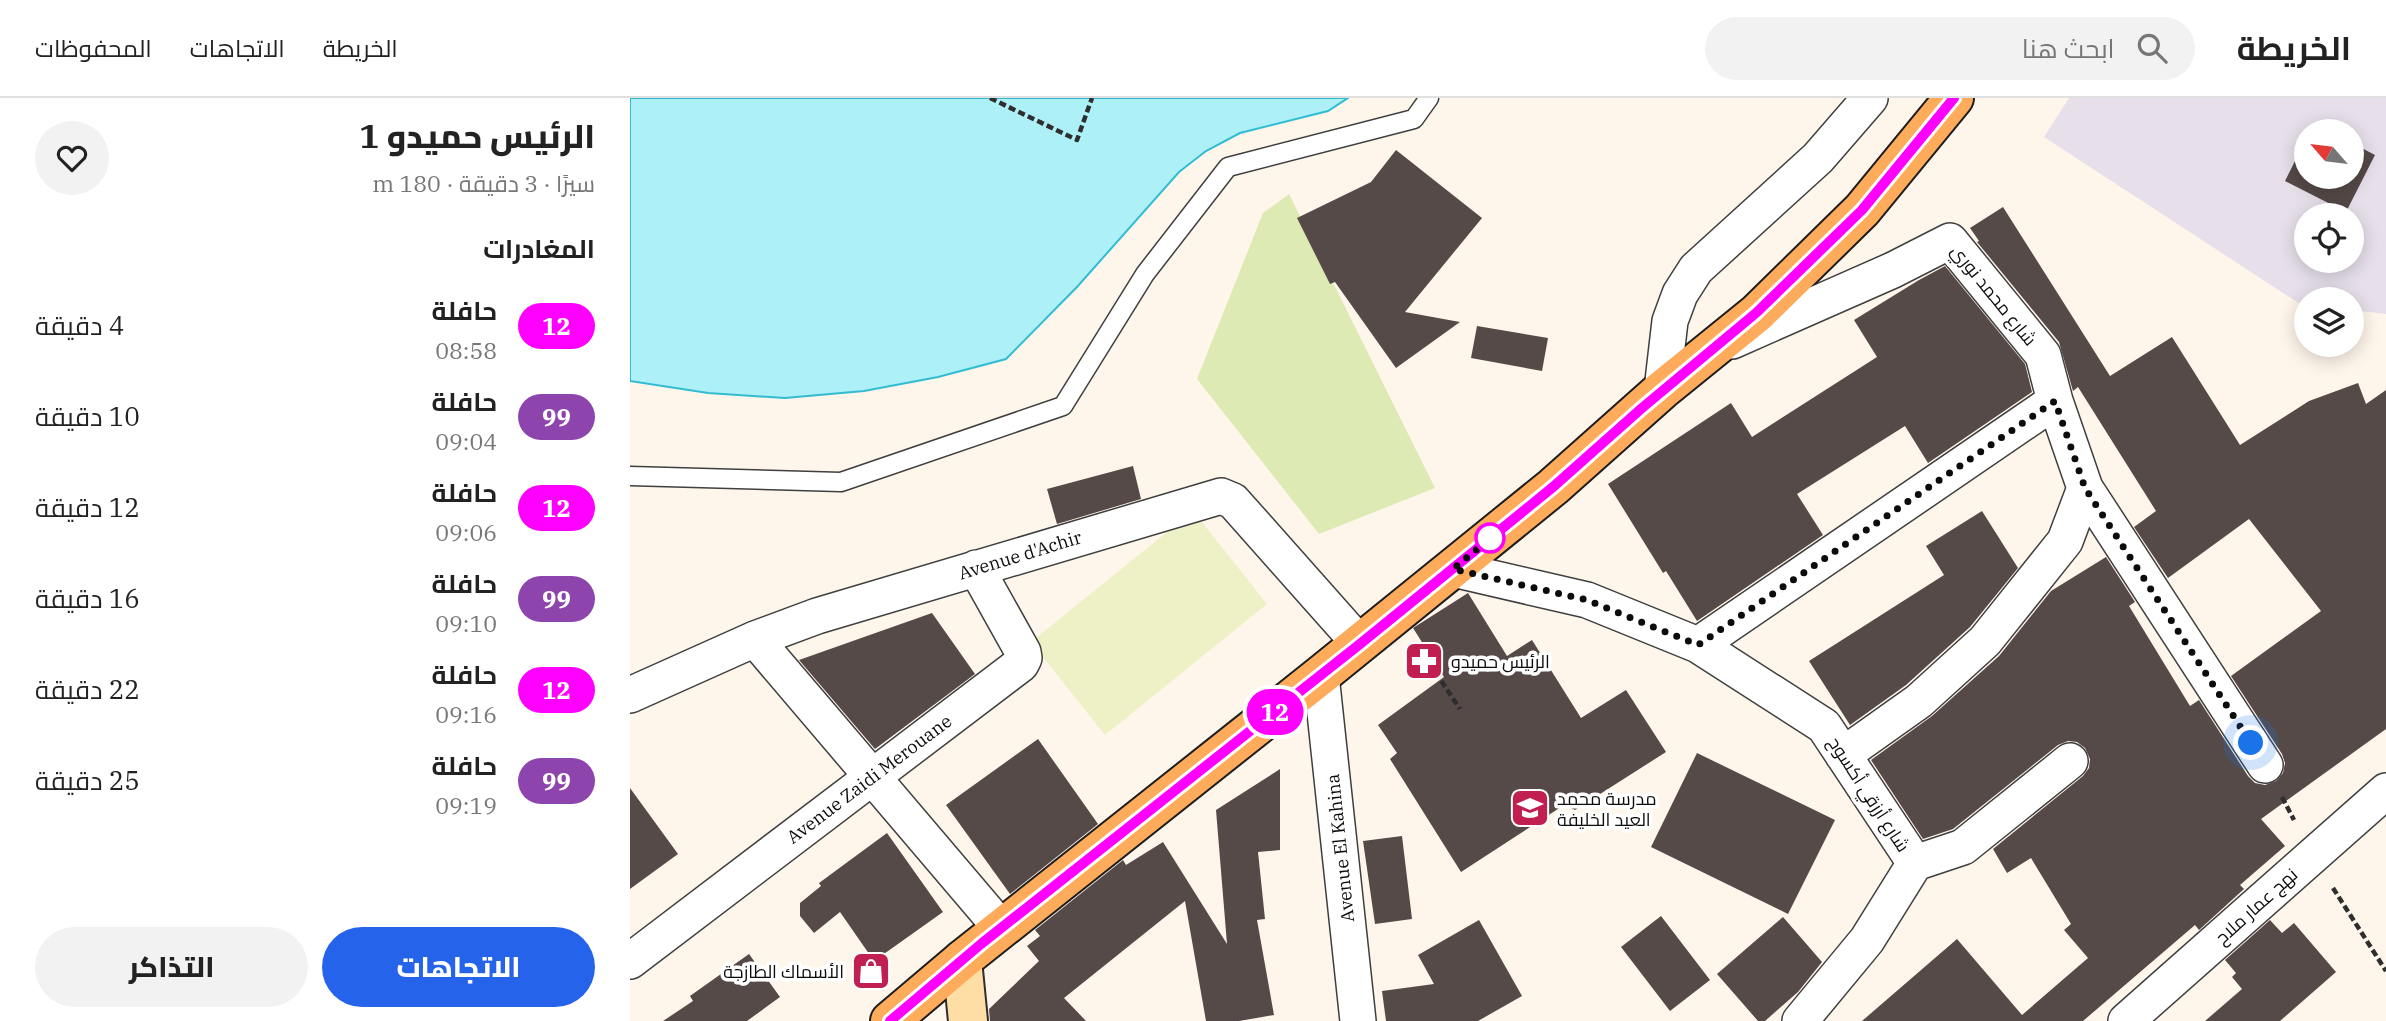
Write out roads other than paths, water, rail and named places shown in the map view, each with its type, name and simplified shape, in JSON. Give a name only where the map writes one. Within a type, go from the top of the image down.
[{"type":"main road","points":[[890,1021],[1001,928],[1453,569],[1756,313],[1862,210],[1954,98]]},
{"type":"street","points":[[1662,390],[1670,321],[1681,294],[1696,269],[1818,158],[1870,98]]},
{"type":"street","name":"شارع محمد نوري","points":[[1707,353],[1893,270],[1950,241],[2043,355],[2055,401],[2085,488],[2266,765]]},
{"type":"street","points":[[1698,645],[2055,401]]},
{"type":"street","points":[[1843,755],[1919,701],[1985,641],[2066,541],[2085,488]]},
{"type":"street","name":"Avenue d'Achir","points":[[630,695],[755,639],[817,616],[1221,496],[1233,500],[1360,644]]},
{"type":"street","name":"Avenue Zaidi Merouane","points":[[630,961],[1021,664],[1024,658],[976,568]]},
{"type":"street","name":"شارع أرزقي أكسوح","points":[[1453,569],[1587,600],[1698,645],[1824,726],[1915,863],[1867,940],[1800,1021]]},
{"type":"street","points":[[755,639],[1001,928]]},
{"type":"street","name":"Avenue El Kahina","points":[[1321,675],[1358,1021]]},
{"type":"street","points":[[1915,863],[1963,848],[2070,761]]},
{"type":"street","name":"نهج عمار ملاح","points":[[2126,1021],[2386,791]]},
{"type":"street","points":[[962,960],[968,1021]]},
{"type":"lane","points":[[630,476],[841,482],[1063,406],[1145,274],[1228,167],[1414,119],[1429,98]]},
{"type":"water","points":[[630,98],[1348,98],[1328,111],[1240,133],[1206,151],[1179,172],[1077,287],[1006,359],[938,377],[864,391],[785,398],[708,393],[630,381]]},
{"type":"place","name":"الرئيس حميدو","points":[[1424,661]]},
{"type":"place","name":"مدرسة محمد العيد الخليفة","points":[[1530,808]]},
{"type":"place","name":"الأسماك الطازجة","points":[[871,971]]}]
